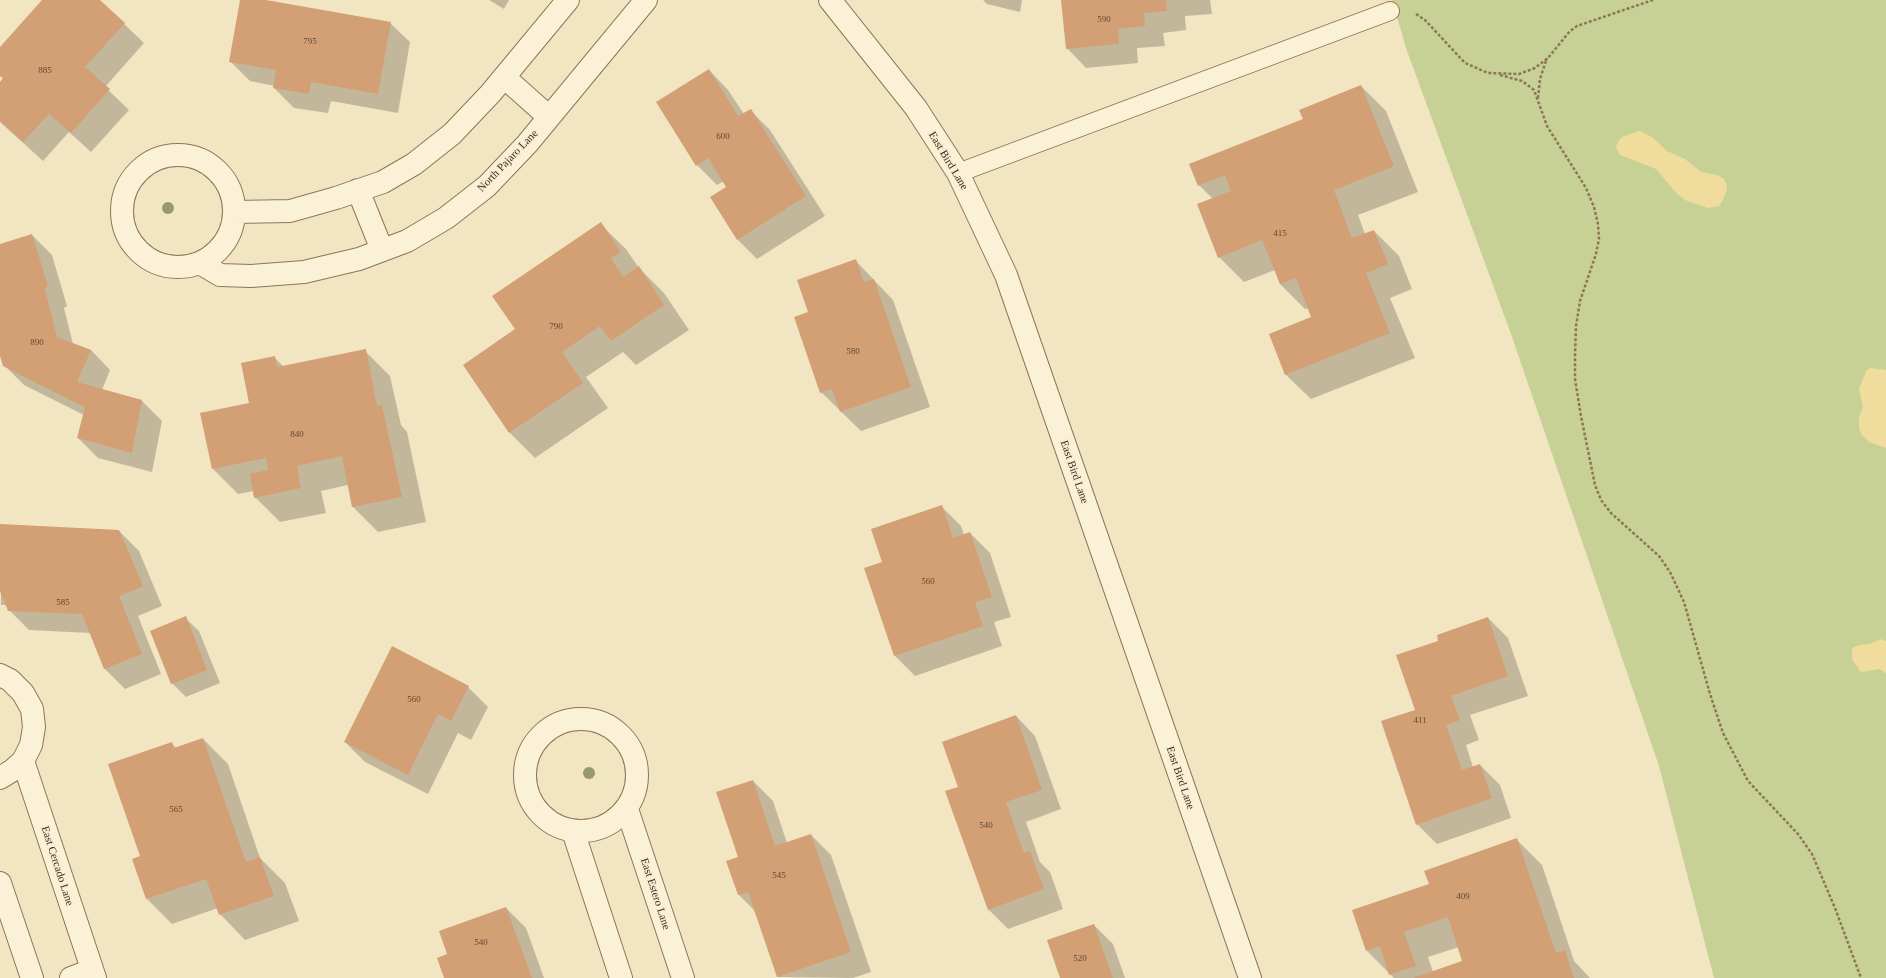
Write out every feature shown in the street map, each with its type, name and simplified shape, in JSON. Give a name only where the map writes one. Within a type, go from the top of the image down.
[{"type":"street","points":[[235,212],[290,211],[383,182],[414,164],[452,134],[504,77],[568,0]]},
{"type":"street","name":"North Pajaro Lane","points":[[200,263],[220,274],[251,276],[304,272],[359,259],[407,241],[446,218],[487,186],[527,144],[646,0]]},
{"type":"street","name":"East Bird Lane","points":[[830,0],[916,108],[958,173],[1006,275],[1250,978]]},
{"type":"street","points":[[504,77],[549,117]]},
{"type":"street","points":[[171,154],[190,155],[208,162],[222,175],[231,192],[235,212],[232,228],[225,242],[214,255],[200,263],[181,267],[162,265],[145,257],[131,243],[123,225],[121,206],[126,187],[136,171],[152,160],[171,154]]},
{"type":"street","points":[[358,190],[382,250]]},
{"type":"street","points":[[0,675],[10,680],[23,693],[32,709],[34,727],[31,745],[23,761],[14,770],[0,778]]},
{"type":"street","points":[[577,718],[596,720],[613,728],[626,740],[635,757],[638,775],[635,793],[627,809],[618,818],[597,830],[573,831],[556,826],[541,815],[530,800],[525,782],[526,764],[532,746],[544,732],[559,723],[577,718]]},
{"type":"street","name":"East Cercado Lane","points":[[23,761],[93,974],[71,978]]},
{"type":"street","name":"East Estero Lane","points":[[627,809],[684,978]]},
{"type":"street","points":[[573,831],[621,978]]},
{"type":"street","points":[[0,883],[32,978]]},
{"type":"lane","points":[[958,173],[1390,10]]},
{"type":"path","points":[[1500,75],[1525,72],[1535,68],[1548,58],[1570,31],[1577,26],[1653,0]]},
{"type":"path","points":[[1390,10],[1400,8],[1411,10],[1425,20],[1465,63],[1488,73],[1529,84],[1538,99],[1547,126],[1586,188],[1594,207],[1598,224],[1599,239],[1596,254],[1580,301],[1576,326],[1575,379],[1580,416],[1595,485],[1601,500],[1612,513],[1659,556],[1670,572],[1684,602],[1708,688],[1723,733],[1748,781],[1798,834],[1812,854],[1835,908],[1861,978]]},
{"type":"path","points":[[1538,99],[1540,80],[1548,58]]},
{"type":"green space","points":[[1392,0],[1886,0],[1886,978],[1714,978],[1659,766],[1511,334],[1407,51]]},
{"type":"sand","points":[[1640,131],[1653,138],[1667,151],[1685,159],[1701,172],[1717,175],[1724,179],[1727,189],[1719,206],[1708,208],[1685,200],[1678,195],[1656,169],[1620,155],[1616,147],[1619,140],[1624,136]]},
{"type":"sand","points":[[1870,368],[1886,370],[1886,448],[1869,442],[1861,434],[1859,428],[1859,417],[1863,407],[1859,389],[1866,371]]},
{"type":"sand","points":[[1880,639],[1886,641],[1886,673],[1879,669],[1863,672],[1860,671],[1852,659],[1852,648],[1859,645],[1870,644]]},
{"type":"building","points":[[42,0],[100,0],[125,23],[85,67],[110,89],[71,133],[49,114],[23,142],[0,121],[0,82],[3,78],[0,76],[0,47]]},
{"type":"building","points":[[240,0],[266,0],[391,22],[378,94],[311,82],[309,94],[273,88],[276,70],[229,62]]},
{"type":"building","points":[[1061,0],[1166,0],[1167,11],[1144,13],[1145,26],[1118,29],[1119,44],[1066,49]]},
{"type":"building","points":[[709,69],[738,116],[751,109],[806,196],[737,240],[710,197],[726,187],[708,158],[696,166],[656,102]]},
{"type":"building","points":[[1361,85],[1394,166],[1334,190],[1352,238],[1374,230],[1388,264],[1366,273],[1390,333],[1285,375],[1269,334],[1311,317],[1296,278],[1280,284],[1262,240],[1218,258],[1197,204],[1231,191],[1225,175],[1198,186],[1189,164],[1303,119],[1299,110]]},
{"type":"building","points":[[601,222],[621,252],[611,258],[623,277],[639,266],[664,305],[611,341],[600,326],[562,352],[583,383],[509,433],[463,365],[515,329],[492,296]]},
{"type":"building","points":[[32,234],[48,286],[45,289],[57,337],[91,350],[77,382],[142,400],[132,453],[77,438],[85,407],[3,366],[0,356],[0,244]]},
{"type":"building","points":[[856,259],[864,282],[874,279],[911,387],[840,412],[832,389],[820,393],[794,317],[808,312],[797,280]]},
{"type":"building","points":[[366,349],[377,406],[382,405],[402,497],[352,507],[342,456],[297,466],[301,488],[254,498],[250,474],[268,470],[266,458],[212,469],[200,413],[249,403],[241,363],[275,356],[277,367]]},
{"type":"building","points":[[942,505],[953,538],[970,532],[992,597],[975,602],[983,626],[894,656],[864,568],[882,562],[871,529]]},
{"type":"building","points":[[0,524],[119,530],[143,586],[119,596],[142,654],[104,669],[82,614],[8,611],[0,591]]},
{"type":"building","points":[[186,616],[207,670],[171,684],[150,631]]},
{"type":"building","points":[[1488,617],[1508,676],[1451,696],[1460,720],[1446,725],[1462,770],[1480,764],[1492,798],[1416,825],[1381,721],[1415,710],[1396,655],[1438,641],[1437,635]]},
{"type":"building","points":[[392,646],[469,686],[451,721],[438,714],[408,775],[344,742]]},
{"type":"building","points":[[1016,715],[1042,790],[1006,802],[1024,853],[1030,851],[1044,889],[988,910],[945,791],[958,787],[942,742]]},
{"type":"building","points":[[203,738],[246,862],[260,857],[274,896],[219,915],[206,879],[146,899],[132,859],[140,856],[108,764],[172,742],[174,748]]},
{"type":"building","points":[[753,780],[775,846],[811,834],[851,952],[777,977],[748,892],[738,895],[726,861],[738,857],[716,792]]},
{"type":"building","points":[[1517,838],[1556,953],[1565,950],[1574,978],[1413,978],[1462,961],[1448,917],[1404,932],[1416,966],[1389,975],[1380,946],[1366,951],[1352,910],[1429,884],[1424,871]]},
{"type":"building","points":[[506,907],[532,978],[444,978],[437,958],[447,954],[439,931]]},
{"type":"building","points":[[1094,924],[1113,978],[1060,978],[1047,940]]}]
